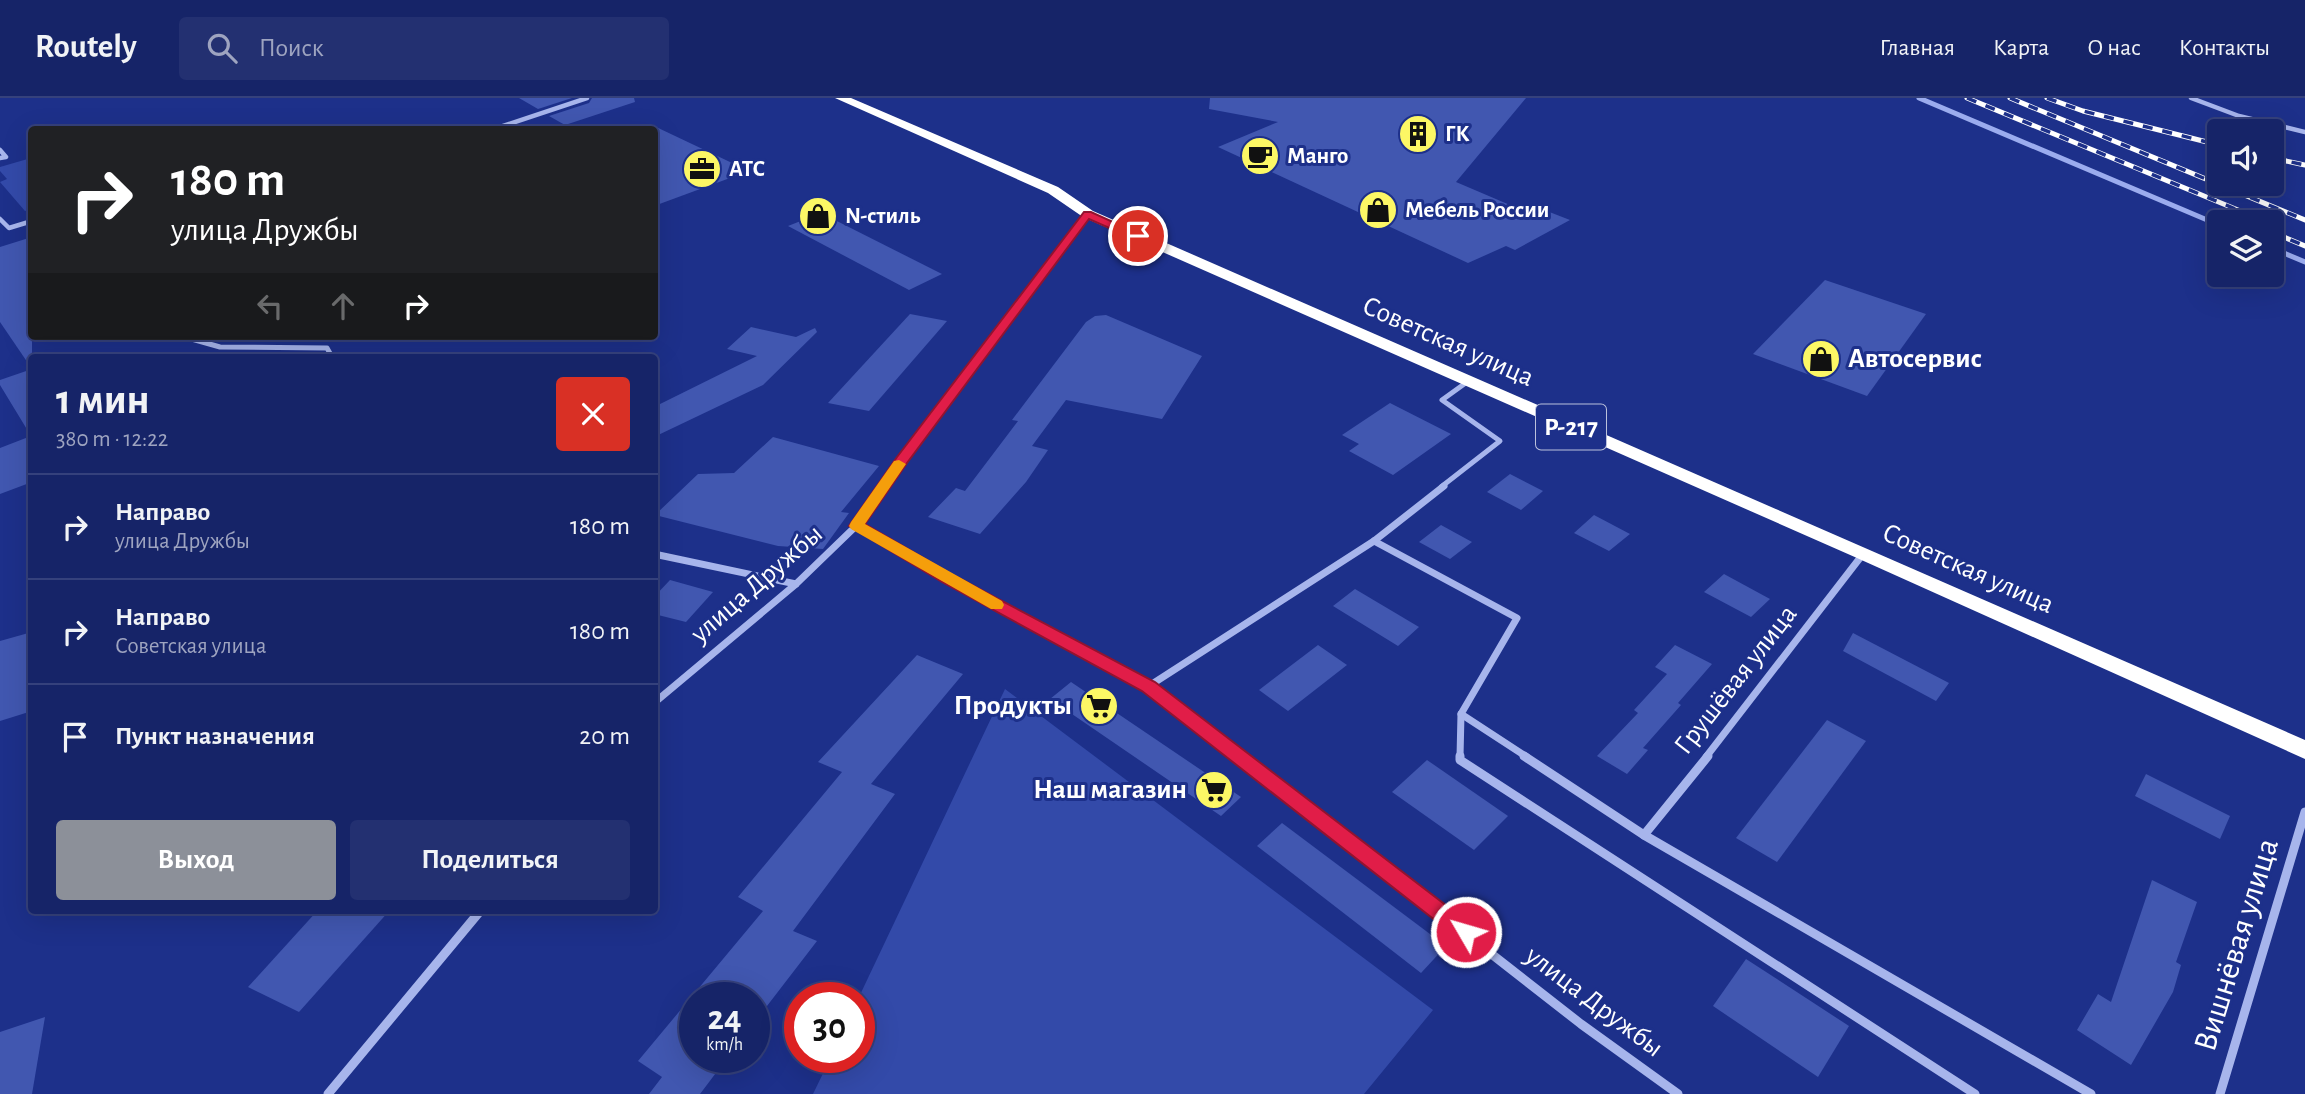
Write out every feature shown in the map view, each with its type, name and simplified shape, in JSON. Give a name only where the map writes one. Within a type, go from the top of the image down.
[{"type":"highway","name":"Советская улица","points":[[841,98],[1053,190],[1087,214],[1864,553],[2305,750]]},
{"type":"street","points":[[504,126],[586,98]]},
{"type":"street","points":[[2191,98],[2239,116],[2305,132]]},
{"type":"street","points":[[0,150],[6,157],[0,158]]},
{"type":"street","name":"улица Дружбы","points":[[658,701],[796,583],[856,526],[909,449],[1087,214]]},
{"type":"street","points":[[0,219],[9,228],[28,222]]},
{"type":"street","points":[[195,340],[220,347],[327,348],[330,354]]},
{"type":"street","points":[[1149,686],[1374,541],[1500,441],[1442,400],[1467,382]]},
{"type":"street","name":"улица Дружбы","points":[[856,526],[947,579],[1149,686],[1581,1024],[1678,1094]]},
{"type":"street","points":[[1374,541],[1517,618],[1461,714],[1460,760],[1975,1094]]},
{"type":"street","name":"Грушёвая улица","points":[[1644,835],[1754,698],[1864,553]]},
{"type":"street","points":[[658,555],[796,583]]},
{"type":"street","points":[[1461,714],[1644,835],[2091,1094]]},
{"type":"street","name":"Вишнёвая улица","points":[[2220,1094],[2305,812]]},
{"type":"street","points":[[328,1094],[478,914]]},
{"type":"shaded area","points":[[28,159],[28,210],[25,211],[0,182],[7,179],[0,167]]},
{"type":"shaded area","points":[[1005,689],[1433,1010],[1364,1094],[813,1094],[823,1073],[875,1073],[875,982],[866,982]]},
{"type":"building","points":[[519,98],[572,98],[538,109]]},
{"type":"building","points":[[592,98],[634,98],[635,102],[565,125],[549,116],[589,103]]},
{"type":"building","points":[[1210,98],[1526,98],[1456,182],[1524,211],[1534,206],[1570,220],[1515,250],[1506,246],[1468,263],[1218,147],[1278,122],[1209,109]]},
{"type":"building","name":"АТС","points":[[658,128],[749,171],[658,205]]},
{"type":"building","points":[[821,213],[942,274],[909,290],[788,226]]},
{"type":"building","points":[[28,238],[28,340],[32,340],[32,354],[28,354],[28,363],[0,322],[0,247]]},
{"type":"building","points":[[1825,280],[1926,314],[1867,396],[1753,354]]},
{"type":"building","points":[[910,314],[947,321],[869,411],[828,403]]},
{"type":"building","points":[[1106,315],[1202,356],[1162,419],[1066,400],[1032,446],[1048,450],[1026,482],[980,534],[928,517],[956,488],[965,491],[1018,421],[1012,420],[1086,322],[1095,316]]},
{"type":"building","points":[[751,327],[796,337],[815,328],[817,332],[763,385],[658,435],[658,405],[757,356],[727,349]]},
{"type":"building","points":[[28,370],[28,431],[0,385],[0,380]]},
{"type":"building","points":[[1390,403],[1451,434],[1393,475],[1349,451],[1359,444],[1342,435]]},
{"type":"building","points":[[28,437],[28,484],[0,494],[0,448]]},
{"type":"building","points":[[773,437],[879,466],[841,512],[849,513],[823,549],[778,546],[658,516],[658,512],[698,474],[734,473]]},
{"type":"building","points":[[1510,474],[1543,491],[1521,510],[1487,492]]},
{"type":"building","points":[[1594,515],[1630,534],[1609,551],[1574,533]]},
{"type":"building","points":[[1441,525],[1472,542],[1450,559],[1419,542]]},
{"type":"building","points":[[1724,574],[1770,599],[1751,617],[1704,592]]},
{"type":"building","points":[[670,580],[713,592],[686,622],[658,615],[658,593]]},
{"type":"building","points":[[1355,589],[1419,627],[1398,646],[1333,606]]},
{"type":"building","points":[[28,633],[28,712],[0,721],[0,641]]},
{"type":"building","points":[[1853,633],[1949,683],[1936,701],[1843,651]]},
{"type":"building","points":[[1318,645],[1347,665],[1288,711],[1259,690]]},
{"type":"building","points":[[1675,645],[1712,664],[1643,748],[1648,750],[1627,774],[1597,756],[1638,713],[1634,710],[1667,674],[1655,667]]},
{"type":"building","points":[[917,655],[963,674],[871,784],[895,794],[793,931],[817,941],[770,1002],[770,982],[704,982],[763,911],[738,897],[842,772],[818,762]]},
{"type":"building","points":[[1071,682],[1241,797],[1221,816],[1050,699]]},
{"type":"building","points":[[1827,720],[1866,741],[1777,862],[1736,838]]},
{"type":"building","points":[[1427,760],[1508,816],[1474,850],[1392,792]]},
{"type":"building","points":[[2146,774],[2230,816],[2220,839],[2135,796]]},
{"type":"building","points":[[1282,823],[1446,946],[1421,973],[1257,846]]},
{"type":"building","points":[[2152,880],[2197,902],[2176,962],[2181,965],[2173,992],[2131,1065],[2077,1030],[2098,994],[2111,1002]]},
{"type":"building","points":[[314,914],[386,914],[299,1012],[248,987]]},
{"type":"building","points":[[1746,959],[1849,1026],[1818,1077],[1713,1006]]},
{"type":"building","points":[[679,1012],[679,1073],[716,1073],[700,1094],[649,1094],[662,1077],[638,1061]]},
{"type":"building","points":[[45,1017],[32,1094],[0,1094],[0,1032]]},
{"type":"waterway","points":[[1919,98],[2207,220]]},
{"type":"waterway","points":[[2284,253],[2305,262]]},
{"type":"railway","points":[[1967,98],[2238,210]]},
{"type":"railway","points":[[2010,98],[2305,220]]},
{"type":"railway","points":[[2047,98],[2083,111],[2207,142]]},
{"type":"railway","points":[[2284,161],[2305,165]]},
{"type":"railway","points":[[2284,237],[2305,246]]},
{"type":"slow traffic","points":[[899,464],[856,526],[996,605]]},
{"type":"place","name":"ГК","points":[[1418,134]]},
{"type":"place","name":"Манго","points":[[1260,156]]},
{"type":"place","name":"АТС","points":[[702,169]]},
{"type":"place","name":"Мебель России","points":[[1378,210]]},
{"type":"place","name":"N-стиль","points":[[818,216]]},
{"type":"place","name":"Автосервис","points":[[1821,359]]},
{"type":"place","name":"Продукты","points":[[1099,706]]},
{"type":"place","name":"Наш магазин","points":[[1214,790]]},
{"type":"route","points":[[1138,236],[1087,214],[902,460],[856,526],[947,579],[1149,686],[1466,932]]}]
